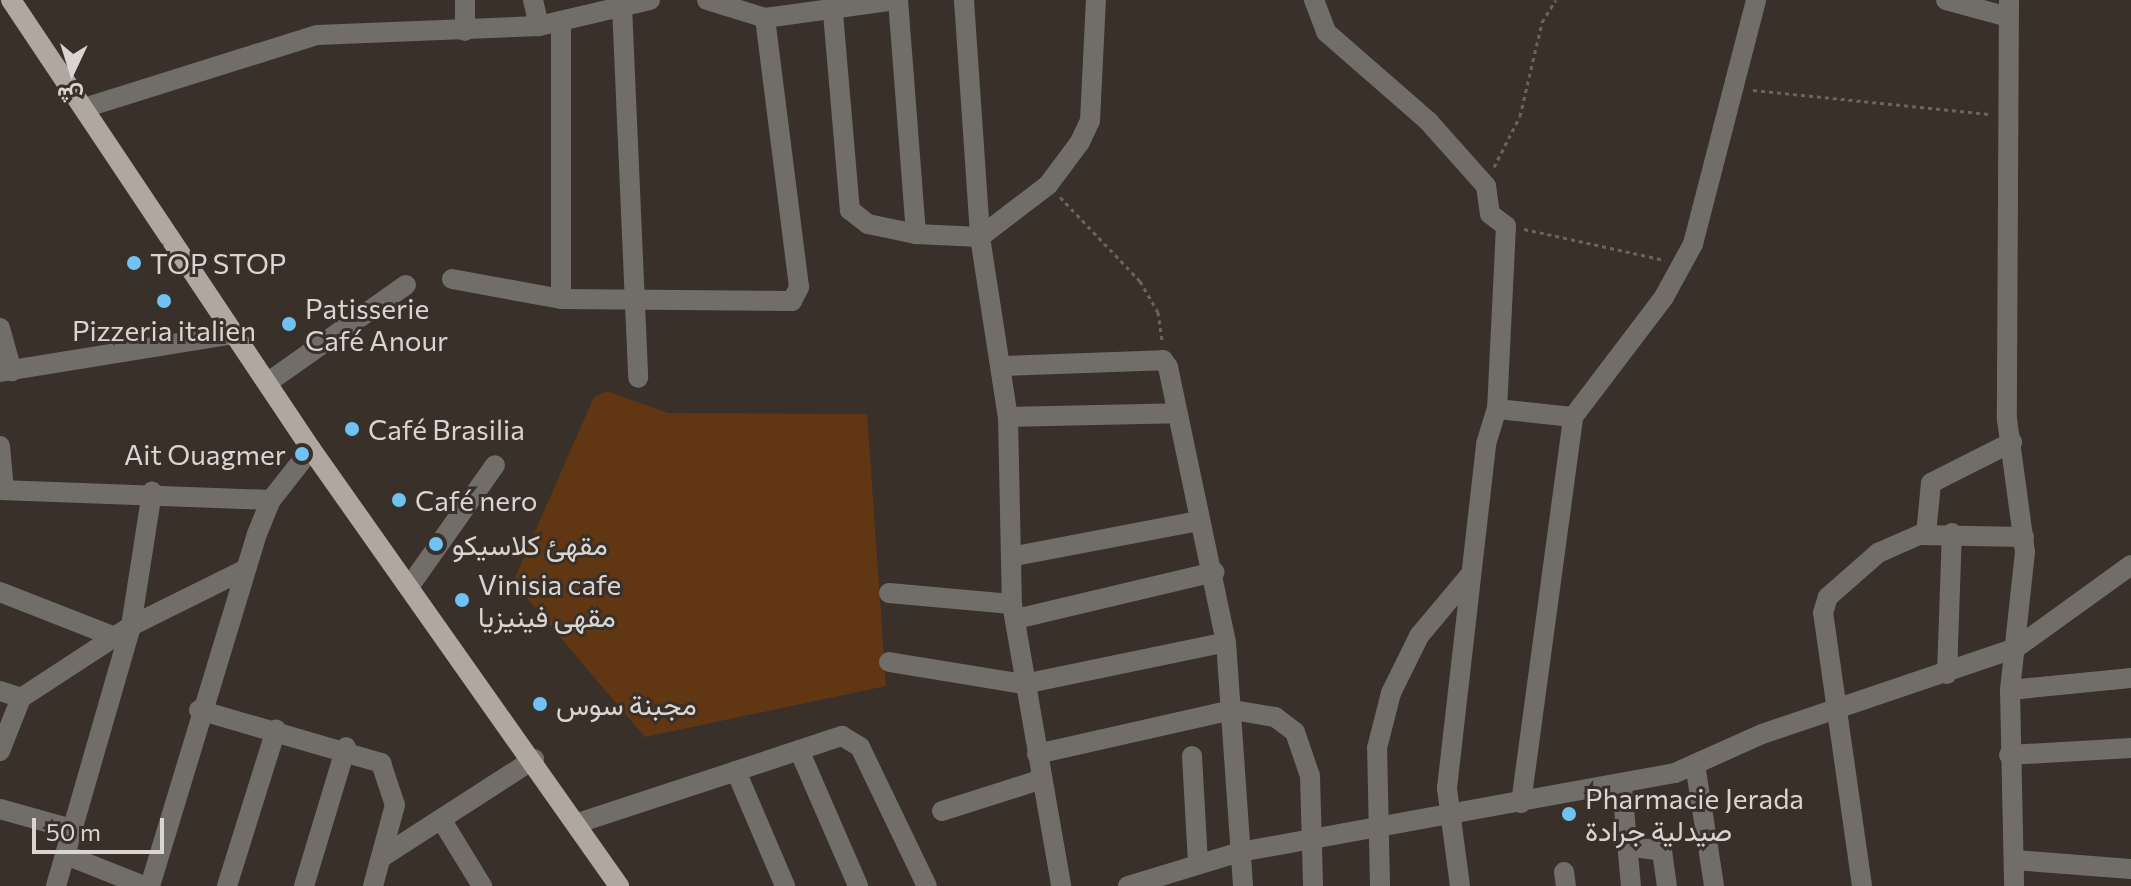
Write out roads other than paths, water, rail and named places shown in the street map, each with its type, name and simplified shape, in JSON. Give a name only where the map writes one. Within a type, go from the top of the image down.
[{"type":"main road","points":[[11,0],[311,449],[578,823],[612,884]]},
{"type":"street","points":[[465,0],[465,31]]},
{"type":"street","points":[[533,0],[539,26]]},
{"type":"street","points":[[84,108],[317,35],[539,26],[650,0]]},
{"type":"street","points":[[707,0],[765,18],[833,13],[897,0],[916,234]]},
{"type":"street","points":[[964,0],[980,237],[1003,366],[1008,417],[1015,556],[1014,612],[1039,780],[1061,886]]},
{"type":"street","points":[[833,13],[850,210],[868,224],[916,234],[980,237],[1048,185],[1090,121],[1096,0]]},
{"type":"street","points":[[1314,0],[1326,32],[1347,55],[1428,121],[1486,186],[1490,214],[1506,226],[1497,409],[1470,575],[1447,788],[1460,886]]},
{"type":"street","points":[[1521,803],[1573,417],[1664,297],[1701,222],[1738,88],[1756,0]]},
{"type":"street","points":[[1946,0],[2008,9],[2004,115],[2012,442],[2024,537],[2010,690],[2014,886]]},
{"type":"street","points":[[622,6],[638,378]]},
{"type":"street","points":[[452,279],[561,299],[636,303],[785,305],[796,296],[765,18]]},
{"type":"street","points":[[561,22],[561,299]]},
{"type":"street","points":[[267,383],[406,285]]},
{"type":"street","points":[[0,328],[6,371],[235,334]]},
{"type":"street","points":[[1003,366],[1163,360],[1178,413],[1198,521],[1215,572],[1226,642],[1243,886]]},
{"type":"street","points":[[1497,409],[1573,417]]},
{"type":"street","points":[[1008,417],[1178,413]]},
{"type":"street","points":[[1926,534],[1931,483],[2012,442]]},
{"type":"street","points":[[0,446],[2,490],[152,492],[271,500]]},
{"type":"street","points":[[66,855],[147,886],[199,710],[271,500],[311,449]]},
{"type":"street","points":[[409,587],[495,465]]},
{"type":"street","points":[[56,886],[123,632],[152,492]]},
{"type":"street","points":[[1015,556],[1198,521]]},
{"type":"street","points":[[1947,674],[1952,533]]},
{"type":"street","points":[[1862,886],[1823,613],[1828,597],[1878,553],[1926,534],[2024,537]]},
{"type":"street","points":[[1128,886],[1160,881],[1198,863],[1240,852],[1622,786],[1695,764],[1836,708],[1947,674],[2016,648],[2131,565]]},
{"type":"street","points":[[0,751],[21,698],[123,632],[246,569]]},
{"type":"street","points":[[889,593],[1014,612],[1215,572]]},
{"type":"street","points":[[1380,886],[1375,829],[1377,748],[1391,693],[1419,636],[1470,575]]},
{"type":"street","points":[[0,592],[123,632]]},
{"type":"street","points":[[889,662],[1024,684],[1226,642]]},
{"type":"street","points":[[2010,690],[2131,678]]},
{"type":"street","points":[[0,691],[21,698]]},
{"type":"street","points":[[199,710],[346,747],[381,763],[394,786],[382,857],[373,886]]},
{"type":"street","points":[[1037,754],[1233,710],[1275,717],[1295,732],[1310,776],[1313,886]]},
{"type":"street","points":[[227,886],[276,730]]},
{"type":"street","points":[[578,823],[799,750],[853,739],[927,886]]},
{"type":"street","points":[[304,886],[346,747]]},
{"type":"street","points":[[2009,755],[2131,748]]},
{"type":"street","points":[[799,750],[858,886]]},
{"type":"street","points":[[1192,756],[1198,863]]},
{"type":"street","points":[[382,857],[534,759]]},
{"type":"street","points":[[1695,764],[1714,886]]},
{"type":"street","points":[[736,771],[785,886]]},
{"type":"street","points":[[942,811],[1039,780]]},
{"type":"street","points":[[1622,786],[1631,886]]},
{"type":"street","points":[[0,809],[72,829]]},
{"type":"street","points":[[441,819],[482,886]]},
{"type":"street","points":[[1627,846],[1662,851],[1667,886]]},
{"type":"street","points":[[2014,860],[2131,869]]},
{"type":"place","name":"TOP STOP","points":[[134,263]]},
{"type":"place","name":"Pizzeria italien","points":[[164,301]]},
{"type":"place","name":"Patisserie Café Anour","points":[[289,324]]},
{"type":"place","name":"Café Brasilia","points":[[352,429]]},
{"type":"place","name":"Ait Ouagmer","points":[[302,454]]},
{"type":"place","name":"Café nero","points":[[399,500]]},
{"type":"place","name":"مقهئ كلاسيكو","points":[[436,544]]},
{"type":"place","name":"Vinisia cafe مقهى فينيزيا","points":[[462,600]]},
{"type":"place","name":"مجبنة سوس","points":[[540,704]]},
{"type":"place","name":"Pharmacie Jerada صيدلية جرادة","points":[[1569,814]]}]
